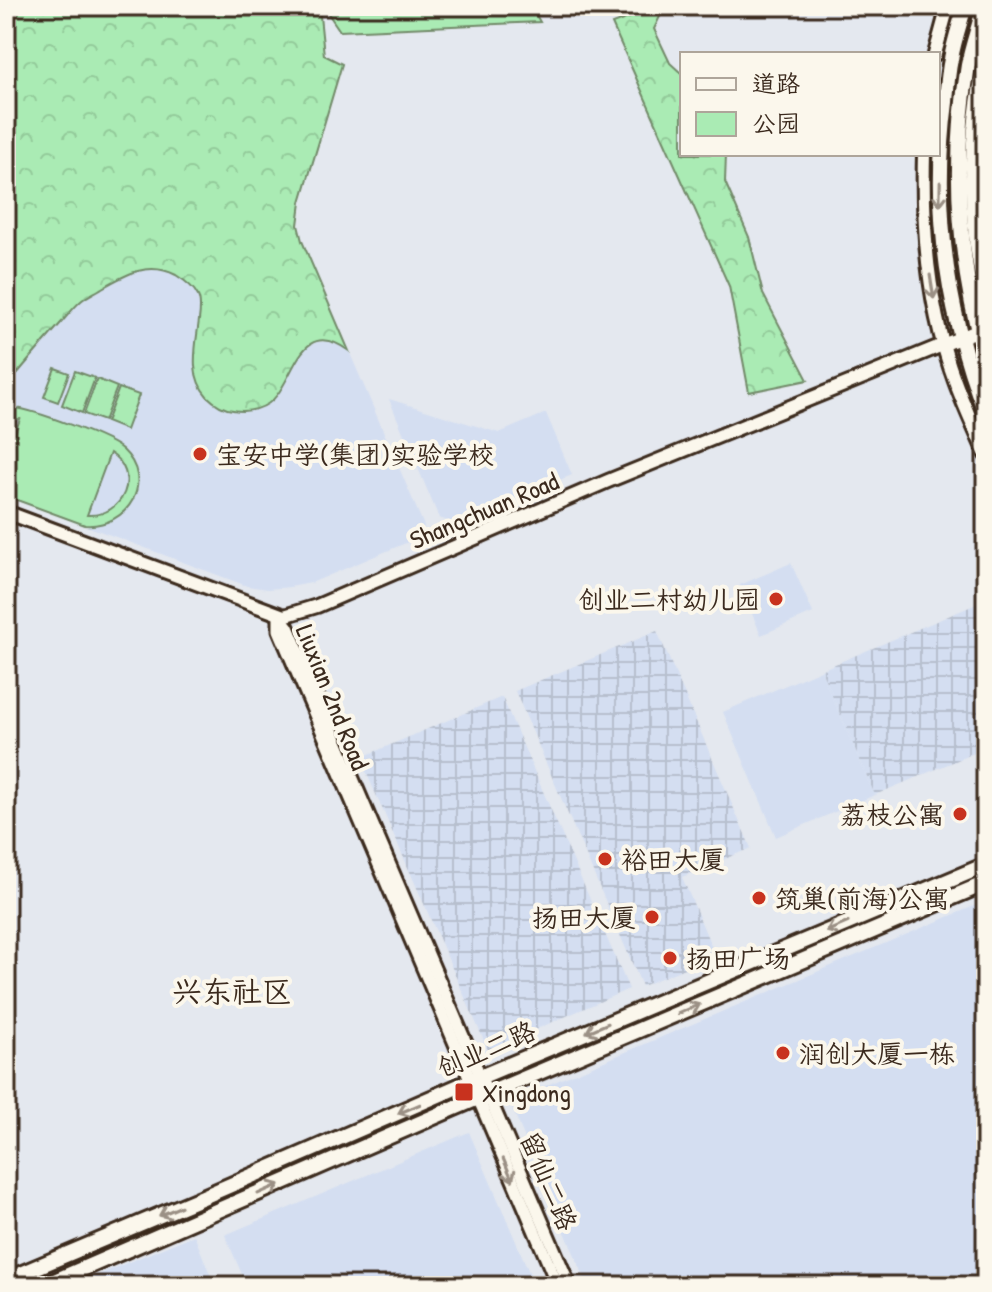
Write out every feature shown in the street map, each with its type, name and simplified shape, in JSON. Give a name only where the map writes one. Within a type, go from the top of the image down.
[{"type":"main road","points":[[936,52],[948,6]]},
{"type":"main road","points":[[965,6],[949,74],[942,131],[940,203],[948,285],[959,337],[986,414]]},
{"type":"main road","points":[[984,6],[969,64],[960,132],[958,202],[966,282],[986,362]]},
{"type":"main road","points":[[986,58],[975,112],[972,202],[986,298]]},
{"type":"main road","points":[[924,156],[923,203],[932,288],[954,379],[986,455]]},
{"type":"main road","name":"Shangchuan Road","points":[[279,616],[300,613],[608,481],[977,331]]},
{"type":"main road","points":[[6,512],[279,616]]},
{"type":"main road","name":"创业二路","points":[[6,1280],[986,865]]},
{"type":"main road","name":"创业二路","points":[[43,1286],[986,883]]},
{"type":"street","name":"Liuxian 2nd Road","points":[[279,616],[288,627],[483,1096]]},
{"type":"street","name":"留仙二路","points":[[483,1096],[558,1286]]},
{"type":"street","name":"留仙二路","points":[[483,1096],[570,1286]]},
{"type":"shaded area","name":"宝安中学(集团)实验学校","points":[[147,268],[167,271],[185,280],[198,295],[200,313],[194,357],[202,390],[213,402],[228,410],[246,412],[276,397],[298,355],[306,347],[329,341],[349,351],[424,526],[420,537],[311,583],[268,589],[247,586],[6,496],[6,402],[17,374],[81,301],[127,273]]},
{"type":"shaded area","points":[[389,399],[499,433],[546,413],[572,475],[454,523],[439,518]]},
{"type":"shaded area","name":"创业二村幼儿园","points":[[791,563],[813,613],[761,635],[740,585]]},
{"type":"shaded area","points":[[986,600],[986,748],[875,795],[821,670]]},
{"type":"shaded area","points":[[657,631],[751,848],[682,877],[715,955],[642,986],[515,691]]},
{"type":"shaded area","points":[[821,670],[875,795],[776,837],[723,712]]},
{"type":"shaded area","points":[[502,697],[629,989],[488,1050],[360,758]]},
{"type":"shaded area","points":[[986,901],[986,1286],[630,1286],[621,1280],[604,1286],[588,1286],[509,1101]]},
{"type":"shaded area","points":[[469,1132],[535,1286],[247,1286],[225,1235]]},
{"type":"shaded area","points":[[194,1235],[215,1286],[71,1286]]},
{"type":"green space","points":[[6,6],[319,6],[324,55],[342,64],[301,202],[298,225],[349,351],[334,342],[321,340],[311,344],[303,351],[277,395],[268,404],[245,411],[222,407],[201,388],[195,370],[199,298],[176,275],[147,269],[120,278],[81,301],[17,374],[6,378]]},
{"type":"green space","points":[[323,6],[531,6],[540,22],[340,31]]},
{"type":"green space","points":[[665,6],[654,29],[670,63],[680,72],[680,156],[726,156],[725,182],[749,237],[763,294],[808,380],[749,392],[729,286],[612,24]]},
{"type":"green space","points":[[55,368],[69,373],[58,402],[44,397]]},
{"type":"green space","points":[[75,371],[95,378],[82,413],[62,405]]},
{"type":"green space","points":[[97,379],[117,387],[104,421],[84,414]]},
{"type":"green space","points":[[119,388],[139,395],[126,430],[106,422]]},
{"type":"green space","points":[[14,408],[53,419],[123,450],[133,462],[137,475],[137,488],[125,511],[100,524],[85,525],[6,496],[6,458],[20,419],[6,420],[6,409]],"holes":[[[110,453],[120,461],[127,482],[119,502],[100,514],[87,515]]]},
{"type":"place","name":"宝安中学(集团)实验学校","points":[[200,454]]},
{"type":"place","name":"创业二村幼儿园","points":[[776,599]]},
{"type":"place","name":"荔枝公寓","points":[[960,814]]},
{"type":"place","name":"裕田大厦","points":[[605,859]]},
{"type":"place","name":"筑巢(前海)公寓","points":[[759,898]]},
{"type":"place","name":"扬田大厦","points":[[652,917]]},
{"type":"place","name":"扬田广场","points":[[670,958]]},
{"type":"place","name":"润创大厦一栋","points":[[783,1053]]},
{"type":"place","name":"Xingdong","points":[[464,1092]]},
{"type":"district","name":"兴东社区","points":[[232,991]]}]
